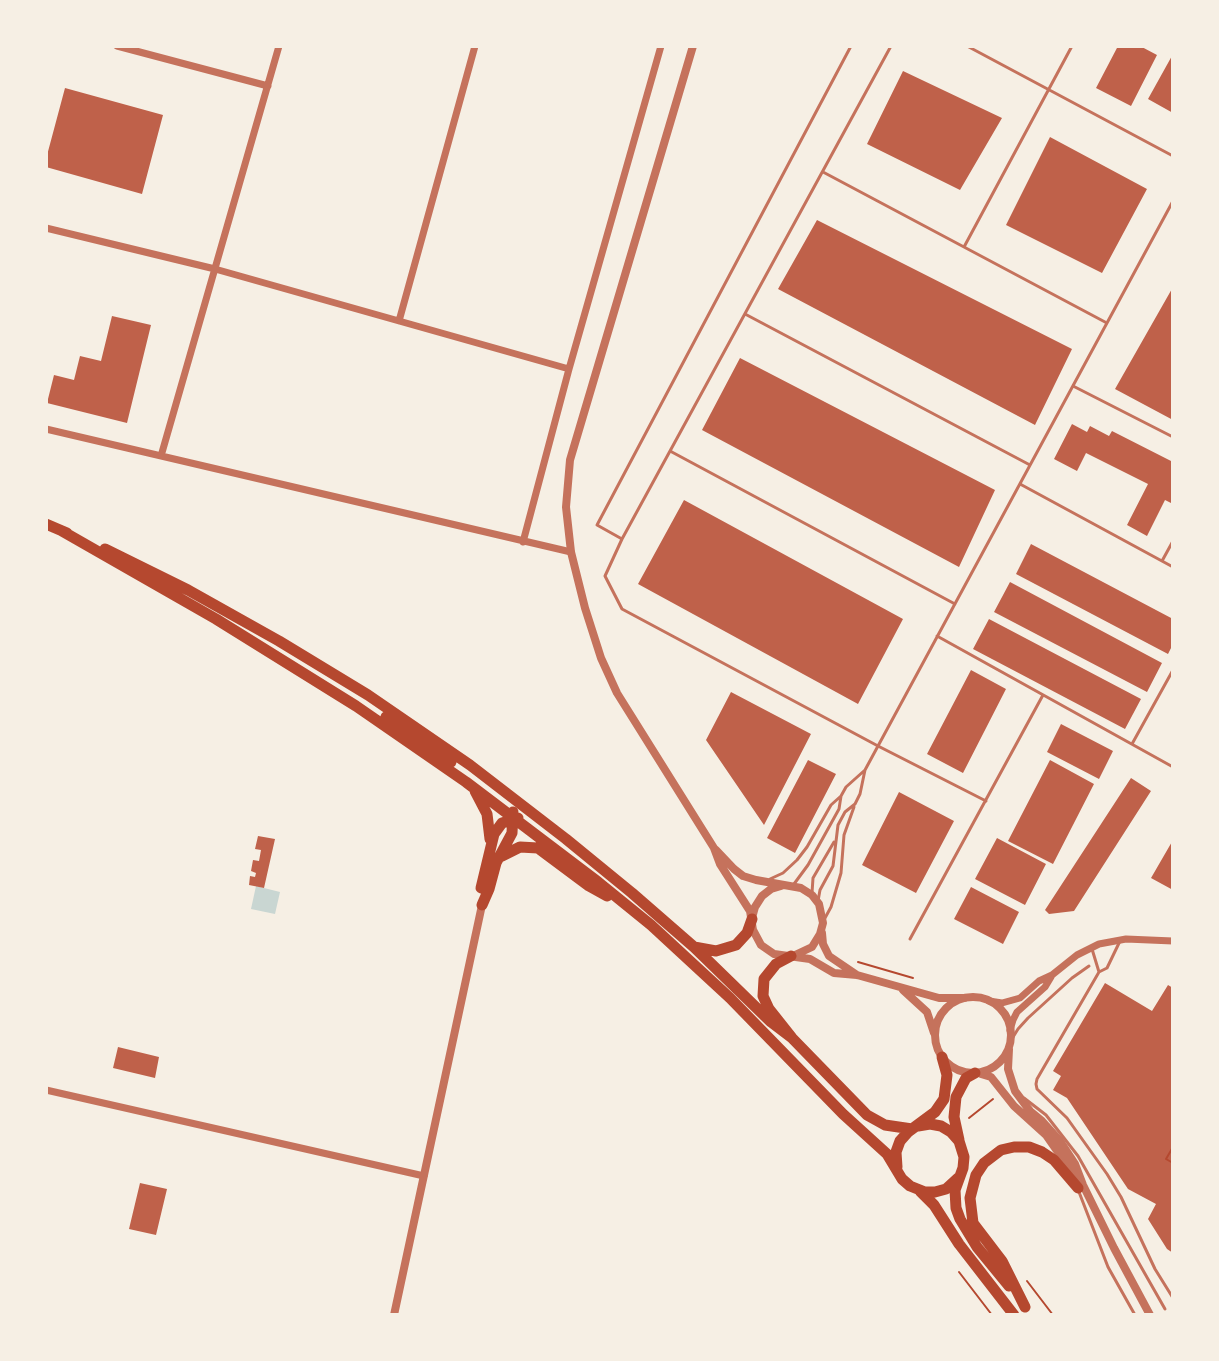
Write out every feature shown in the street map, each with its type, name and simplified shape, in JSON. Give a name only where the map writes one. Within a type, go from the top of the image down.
[{"type":"highway","points":[[46,524],[126,558],[231,613],[313,661],[429,736],[502,789],[632,893],[792,1038]]},
{"type":"highway","points":[[62,531],[305,672],[466,782],[651,925],[730,998],[843,1114],[887,1154],[906,1183],[920,1191],[938,1210],[959,1244],[1014,1315]]},
{"type":"highway","points":[[313,661],[348,691],[508,804],[514,818],[509,839],[482,905]]},
{"type":"highway","points":[[466,782],[484,807],[490,844]]},
{"type":"highway","points":[[482,905],[481,887],[490,844],[497,828],[514,818],[530,821],[582,861],[632,893]]},
{"type":"highway","points":[[499,859],[520,847],[538,848],[589,886],[627,906]]},
{"type":"highway","points":[[694,947],[716,951],[736,945],[747,933],[752,919]]},
{"type":"highway","points":[[791,956],[770,969],[764,979],[763,990],[765,1003],[792,1038],[856,1106],[873,1119],[885,1125],[915,1128],[930,1124],[941,1126],[959,1141]]},
{"type":"highway","points":[[898,1169],[898,1146],[904,1136],[935,1112],[944,1099],[947,1075],[942,1057]]},
{"type":"highway","points":[[976,1073],[966,1078],[961,1086],[954,1111],[964,1163],[958,1178],[956,1201],[963,1225],[1028,1311]]},
{"type":"highway","points":[[1028,1311],[1002,1261],[973,1223],[970,1198],[976,1175],[984,1163],[1001,1150],[1029,1147],[1054,1160],[1078,1188]]},
{"type":"highway","points":[[920,1191],[941,1191],[958,1178]]},
{"type":"street","points":[[117,46],[268,86]]},
{"type":"street","points":[[161,456],[279,46]]},
{"type":"street","points":[[399,321],[475,46]]},
{"type":"street","points":[[523,542],[661,46]]},
{"type":"street","points":[[693,46],[570,460],[566,507],[571,552],[593,635],[617,693],[714,848],[720,864],[750,911],[753,930],[761,945],[774,954],[810,959],[834,973],[857,975],[939,998],[977,997],[1002,1003],[1020,998],[1077,955],[1107,942],[1173,941]]},
{"type":"street","points":[[46,228],[215,269],[569,369]]},
{"type":"street","points":[[46,429],[571,552]]},
{"type":"street","points":[[714,848],[738,873],[760,881],[801,888],[817,902],[823,944],[829,956],[857,975]]},
{"type":"street","points":[[752,919],[762,896],[777,887],[789,885]]},
{"type":"street","points":[[394,1315],[482,905]]},
{"type":"street","points":[[791,956],[812,947],[822,927]]},
{"type":"street","points":[[1052,975],[1045,987],[1017,1012],[1013,1020],[1009,1077],[1030,1111],[1050,1130],[1075,1164],[1114,1248],[1150,1315]]},
{"type":"street","points":[[899,987],[927,1012],[942,1057],[957,1070],[991,1077],[1014,1106],[1057,1149],[1078,1188],[1099,1216]]},
{"type":"street","points":[[935,1040],[935,1027],[941,1015],[953,1003],[965,998]]},
{"type":"street","points":[[989,1001],[1004,1013],[1010,1030]]},
{"type":"street","points":[[976,1073],[993,1068],[1009,1045]]},
{"type":"street","points":[[46,1090],[424,1176]]},
{"type":"lane","points":[[622,539],[597,525],[851,46]]},
{"type":"lane","points":[[891,46],[622,539],[605,576],[622,609],[986,801]]},
{"type":"lane","points":[[967,46],[1173,156]]},
{"type":"lane","points":[[964,247],[1072,46]]},
{"type":"lane","points":[[823,172],[1107,323]]},
{"type":"lane","points":[[822,927],[841,873],[844,835],[860,794],[865,770],[1173,201]]},
{"type":"lane","points":[[745,314],[1030,465]]},
{"type":"lane","points":[[1073,385],[1173,437]]},
{"type":"lane","points":[[670,451],[955,604]]},
{"type":"lane","points":[[1020,484],[1173,567]]},
{"type":"lane","points":[[1162,561],[1173,541]]},
{"type":"lane","points":[[937,636],[1173,767]]},
{"type":"lane","points":[[1132,744],[1173,670]]},
{"type":"lane","points":[[910,939],[1043,695]]},
{"type":"lane","points":[[760,881],[777,877],[791,867],[807,847],[831,805],[865,770]]},
{"type":"lane","points":[[789,885],[796,883],[808,865],[839,809],[841,796]]},
{"type":"lane","points":[[817,902],[812,894],[812,882],[832,846],[845,812],[855,804]]},
{"type":"lane","points":[[817,902],[833,866],[837,831]]},
{"type":"lane","points":[[1121,940],[1107,968],[1099,972],[1037,1079],[1036,1087],[1067,1118],[1107,1174],[1173,1298]]},
{"type":"lane","points":[[1091,948],[1099,972]]},
{"type":"lane","points":[[1009,1045],[1028,1018],[1089,966]]},
{"type":"lane","points":[[1019,1095],[1046,1115],[1078,1156],[1165,1309]]},
{"type":"lane","points":[[1078,1188],[1108,1267],[1135,1315]]},
{"type":"path","points":[[855,960],[917,980]]},
{"type":"path","points":[[954,1111],[969,1118],[1003,1092]]},
{"type":"path","points":[[1173,1147],[1166,1159],[1173,1163]]},
{"type":"path","points":[[959,1272],[992,1315]]},
{"type":"path","points":[[1025,1278],[1053,1315]]},
{"type":"shaded area","points":[[256,886],[280,892],[275,914],[251,909]]},
{"type":"building","points":[[1118,46],[1140,46],[1157,55],[1131,106],[1096,88]]},
{"type":"building","points":[[1173,54],[1173,113],[1148,99]]},
{"type":"building","points":[[903,71],[1002,118],[960,190],[867,144]]},
{"type":"building","points":[[65,88],[163,115],[142,194],[46,167]]},
{"type":"building","points":[[1050,137],[1147,189],[1102,273],[1006,225]]},
{"type":"building","points":[[817,220],[1072,349],[1035,425],[778,289]]},
{"type":"building","points":[[1173,287],[1173,420],[1115,389]]},
{"type":"building","points":[[112,316],[151,325],[127,423],[47,403],[54,375],[74,380],[80,356],[101,361]]},
{"type":"building","points":[[740,358],[995,490],[959,567],[702,430]]},
{"type":"building","points":[[1072,424],[1087,432],[1090,426],[1109,436],[1112,431],[1173,462],[1173,504],[1165,500],[1147,536],[1127,525],[1148,484],[1086,453],[1077,471],[1054,459]]},
{"type":"building","points":[[684,500],[903,619],[858,704],[638,584]]},
{"type":"building","points":[[1031,544],[1173,619],[1173,644],[1168,654],[1016,574]]},
{"type":"building","points":[[1010,582],[1162,663],[1147,692],[994,612]]},
{"type":"building","points":[[989,619],[1141,699],[1125,729],[973,649]]},
{"type":"building","points":[[971,670],[1006,689],[963,773],[927,754]]},
{"type":"building","points":[[731,692],[811,734],[764,825],[706,740]]},
{"type":"building","points":[[1061,724],[1113,751],[1099,779],[1047,752]]},
{"type":"building","points":[[808,760],[836,774],[795,853],[767,838]]},
{"type":"building","points":[[1050,760],[1094,784],[1053,864],[1008,841]]},
{"type":"building","points":[[1131,778],[1151,791],[1074,911],[1049,914],[1045,910]]},
{"type":"building","points":[[899,792],[954,821],[916,893],[862,865]]},
{"type":"building","points":[[258,836],[275,839],[264,888],[249,885],[250,876],[255,877],[256,873],[251,871],[253,860],[259,861],[261,850],[255,849]]},
{"type":"building","points":[[997,838],[1046,864],[1025,905],[975,879]]},
{"type":"building","points":[[1173,840],[1173,890],[1151,878]]},
{"type":"building","points":[[971,887],[1019,912],[1003,944],[954,919]]},
{"type":"building","points":[[1105,983],[1152,1011],[1168,985],[1173,988],[1173,1253],[1167,1249],[1148,1219],[1156,1204],[1128,1189],[1067,1098],[1053,1090],[1061,1076],[1053,1071]]},
{"type":"building","points":[[118,1047],[159,1057],[155,1078],[113,1068]]},
{"type":"building","points":[[140,1183],[167,1189],[156,1235],[129,1229]]}]
